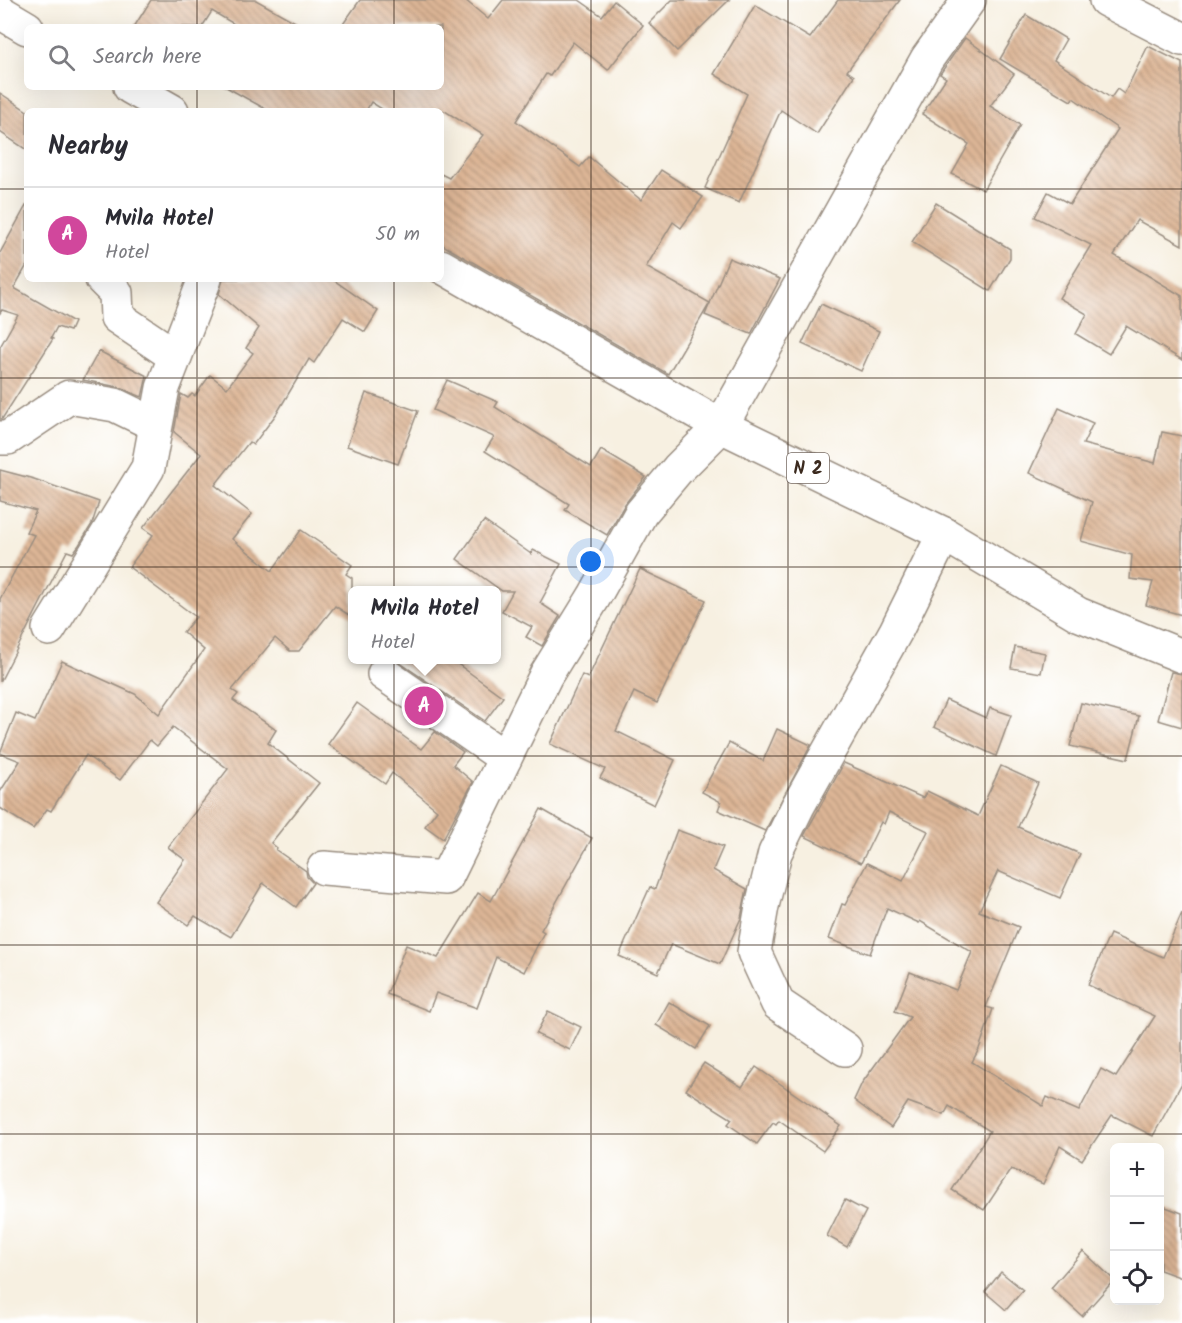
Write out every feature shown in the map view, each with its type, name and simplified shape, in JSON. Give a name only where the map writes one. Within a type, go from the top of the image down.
[{"type":"main road","points":[[324,868],[446,878],[546,675],[594,597],[641,513],[678,469],[721,426],[927,59],[969,0]]},
{"type":"main road","points":[[1106,0],[1182,39]]},
{"type":"main road","points":[[0,12],[24,25]]},
{"type":"main road","points":[[135,90],[167,108]]},
{"type":"main road","name":"N 2","points":[[444,268],[721,426],[944,534],[1078,614],[1181,650]]},
{"type":"main road","points":[[105,282],[116,294],[117,317],[175,356]]},
{"type":"main road","points":[[49,629],[148,468],[162,388],[204,282]]},
{"type":"main road","points":[[0,438],[8,438],[69,397],[115,405],[154,424]]},
{"type":"main road","points":[[845,1049],[778,1004],[754,952],[762,906],[779,843],[897,631],[944,534]]},
{"type":"main road","points":[[384,674],[506,758]]},
{"type":"building","points":[[151,0],[256,0],[299,24],[234,24],[212,11],[204,24],[136,24]]},
{"type":"building","points":[[360,0],[465,0],[488,19],[503,0],[579,0],[602,16],[614,1],[643,25],[608,70],[573,42],[550,76],[546,74],[516,121],[580,167],[589,157],[641,200],[661,170],[703,197],[681,228],[673,222],[646,267],[710,303],[668,374],[444,246],[444,176],[449,178],[483,135],[444,111],[444,108],[380,108],[371,102],[368,108],[264,108],[231,90],[444,90],[444,24],[343,24]]},
{"type":"building","points":[[672,0],[729,0],[677,51],[649,23]]},
{"type":"building","points":[[838,0],[900,0],[847,71],[854,76],[817,134],[781,110],[739,203],[705,188],[747,94],[714,74],[755,5],[810,38]]},
{"type":"building","points":[[1026,15],[1066,39],[1054,60],[1111,98],[1117,89],[1124,94],[1148,46],[1182,63],[1182,245],[1137,220],[1114,255],[1182,296],[1182,360],[1126,326],[1109,354],[1076,334],[1087,314],[1059,298],[1091,245],[1035,217],[1048,192],[1070,204],[1118,129],[1073,98],[1071,101],[1000,59]]},
{"type":"building","points":[[965,38],[1014,74],[990,106],[1020,125],[983,190],[952,174],[969,144],[922,114],[946,78],[940,74]]},
{"type":"building","points":[[0,93],[24,109],[24,148],[0,132]]},
{"type":"building","points":[[936,203],[1010,249],[1010,258],[990,291],[912,242]]},
{"type":"building","points":[[24,209],[24,270],[14,288],[74,322],[70,331],[57,327],[51,338],[53,339],[2,419],[0,419],[0,347],[18,315],[2,310],[0,313],[0,253]]},
{"type":"building","points":[[729,258],[780,279],[751,334],[705,315]]},
{"type":"building","points":[[222,282],[336,282],[378,311],[365,332],[343,318],[314,363],[309,359],[277,413],[253,445],[249,442],[215,485],[252,514],[232,539],[272,571],[301,530],[352,565],[346,574],[352,578],[352,586],[348,586],[348,614],[335,606],[299,651],[290,651],[275,638],[232,690],[238,694],[233,700],[276,730],[268,743],[319,783],[271,843],[277,848],[276,850],[306,871],[307,877],[313,883],[296,907],[263,883],[231,937],[195,916],[188,925],[156,902],[185,860],[168,847],[228,769],[173,727],[157,746],[150,740],[120,780],[86,755],[51,811],[47,809],[33,829],[0,808],[0,792],[20,761],[0,753],[16,713],[35,721],[62,661],[135,694],[159,714],[204,650],[183,632],[196,617],[129,567],[153,535],[143,528],[201,454],[174,432],[181,394],[188,398],[192,394],[195,396],[210,375],[227,388],[253,353],[246,348],[259,328],[219,294]]},
{"type":"building","points":[[821,304],[879,331],[861,371],[802,344]]},
{"type":"building","points":[[99,351],[147,376],[142,397],[118,387],[83,380]]},
{"type":"building","points":[[447,380],[498,402],[495,407],[591,467],[601,450],[646,477],[625,504],[607,535],[565,510],[569,504],[485,451],[494,437],[433,410]]},
{"type":"building","points":[[366,393],[418,411],[398,464],[347,446]]},
{"type":"building","points":[[1059,408],[1093,423],[1083,444],[1155,463],[1162,432],[1182,436],[1182,615],[1146,605],[1153,582],[1130,579],[1132,555],[1081,541],[1092,502],[1029,473]]},
{"type":"building","points":[[0,470],[34,479],[99,502],[92,524],[73,553],[67,551],[0,682],[0,599],[34,535],[26,532],[36,511],[0,501]]},
{"type":"building","points":[[484,521],[531,554],[533,550],[561,564],[540,603],[560,616],[542,646],[526,637],[532,627],[502,611],[513,591],[502,591],[501,586],[495,586],[457,559]]},
{"type":"building","points":[[640,569],[706,600],[657,703],[634,692],[616,731],[675,760],[654,805],[600,778],[605,769],[550,744],[582,675],[588,678]]},
{"type":"building","points":[[1015,647],[1045,653],[1041,673],[1011,668]]},
{"type":"building","points":[[402,664],[458,664],[503,697],[485,721]]},
{"type":"building","points":[[1171,672],[1182,674],[1182,727],[1158,720]]},
{"type":"building","points":[[946,700],[986,718],[990,708],[1011,715],[996,756],[934,727]]},
{"type":"building","points":[[357,703],[421,749],[435,732],[463,752],[453,765],[473,782],[443,839],[425,826],[437,810],[392,773],[385,784],[328,744]]},
{"type":"building","points":[[1081,703],[1139,716],[1128,759],[1070,746]]},
{"type":"building","points":[[777,729],[811,745],[765,831],[718,810],[721,802],[702,792],[729,743],[763,761]]},
{"type":"building","points":[[844,763],[923,798],[927,791],[978,816],[1001,766],[1038,783],[1018,827],[1080,854],[1060,898],[998,871],[979,911],[1019,927],[986,1007],[993,1009],[972,1062],[1043,1106],[1047,1097],[1079,1111],[1101,1069],[1116,1077],[1155,1016],[1088,985],[1110,934],[1163,957],[1182,913],[1182,1083],[1153,1136],[1112,1115],[1082,1160],[1060,1146],[1043,1184],[1011,1169],[984,1210],[952,1190],[990,1131],[949,1106],[944,1115],[908,1102],[891,1128],[854,1100],[862,1083],[910,1017],[895,1011],[910,972],[956,990],[972,952],[920,921],[919,923],[887,908],[870,954],[829,939],[842,904],[845,905],[867,863],[903,881],[928,831],[889,812],[884,824],[881,822],[861,863],[804,836]]},
{"type":"building","points":[[541,809],[592,838],[541,930],[544,932],[524,972],[496,957],[477,1008],[436,993],[429,1011],[387,994],[406,945],[438,958],[478,893],[491,901]]},
{"type":"building","points":[[677,830],[723,847],[713,870],[747,889],[741,918],[720,964],[671,944],[658,973],[619,956],[650,887],[655,889]]},
{"type":"building","points":[[669,1002],[710,1026],[696,1049],[656,1025]]},
{"type":"building","points":[[548,1011],[581,1027],[570,1050],[536,1034]]},
{"type":"building","points":[[704,1063],[742,1087],[756,1067],[841,1126],[823,1151],[779,1120],[776,1124],[773,1122],[757,1144],[728,1124],[732,1119],[686,1090]]},
{"type":"building","points":[[845,1200],[866,1211],[847,1247],[827,1236]]},
{"type":"building","points":[[1164,1206],[1182,1213],[1182,1278],[1164,1271]]},
{"type":"building","points":[[1083,1251],[1110,1276],[1110,1284],[1082,1316],[1051,1288]]},
{"type":"building","points":[[1001,1272],[1023,1290],[1006,1310],[985,1292]]},
{"type":"place","name":"Mvila Hotel","points":[[424,706]]}]
